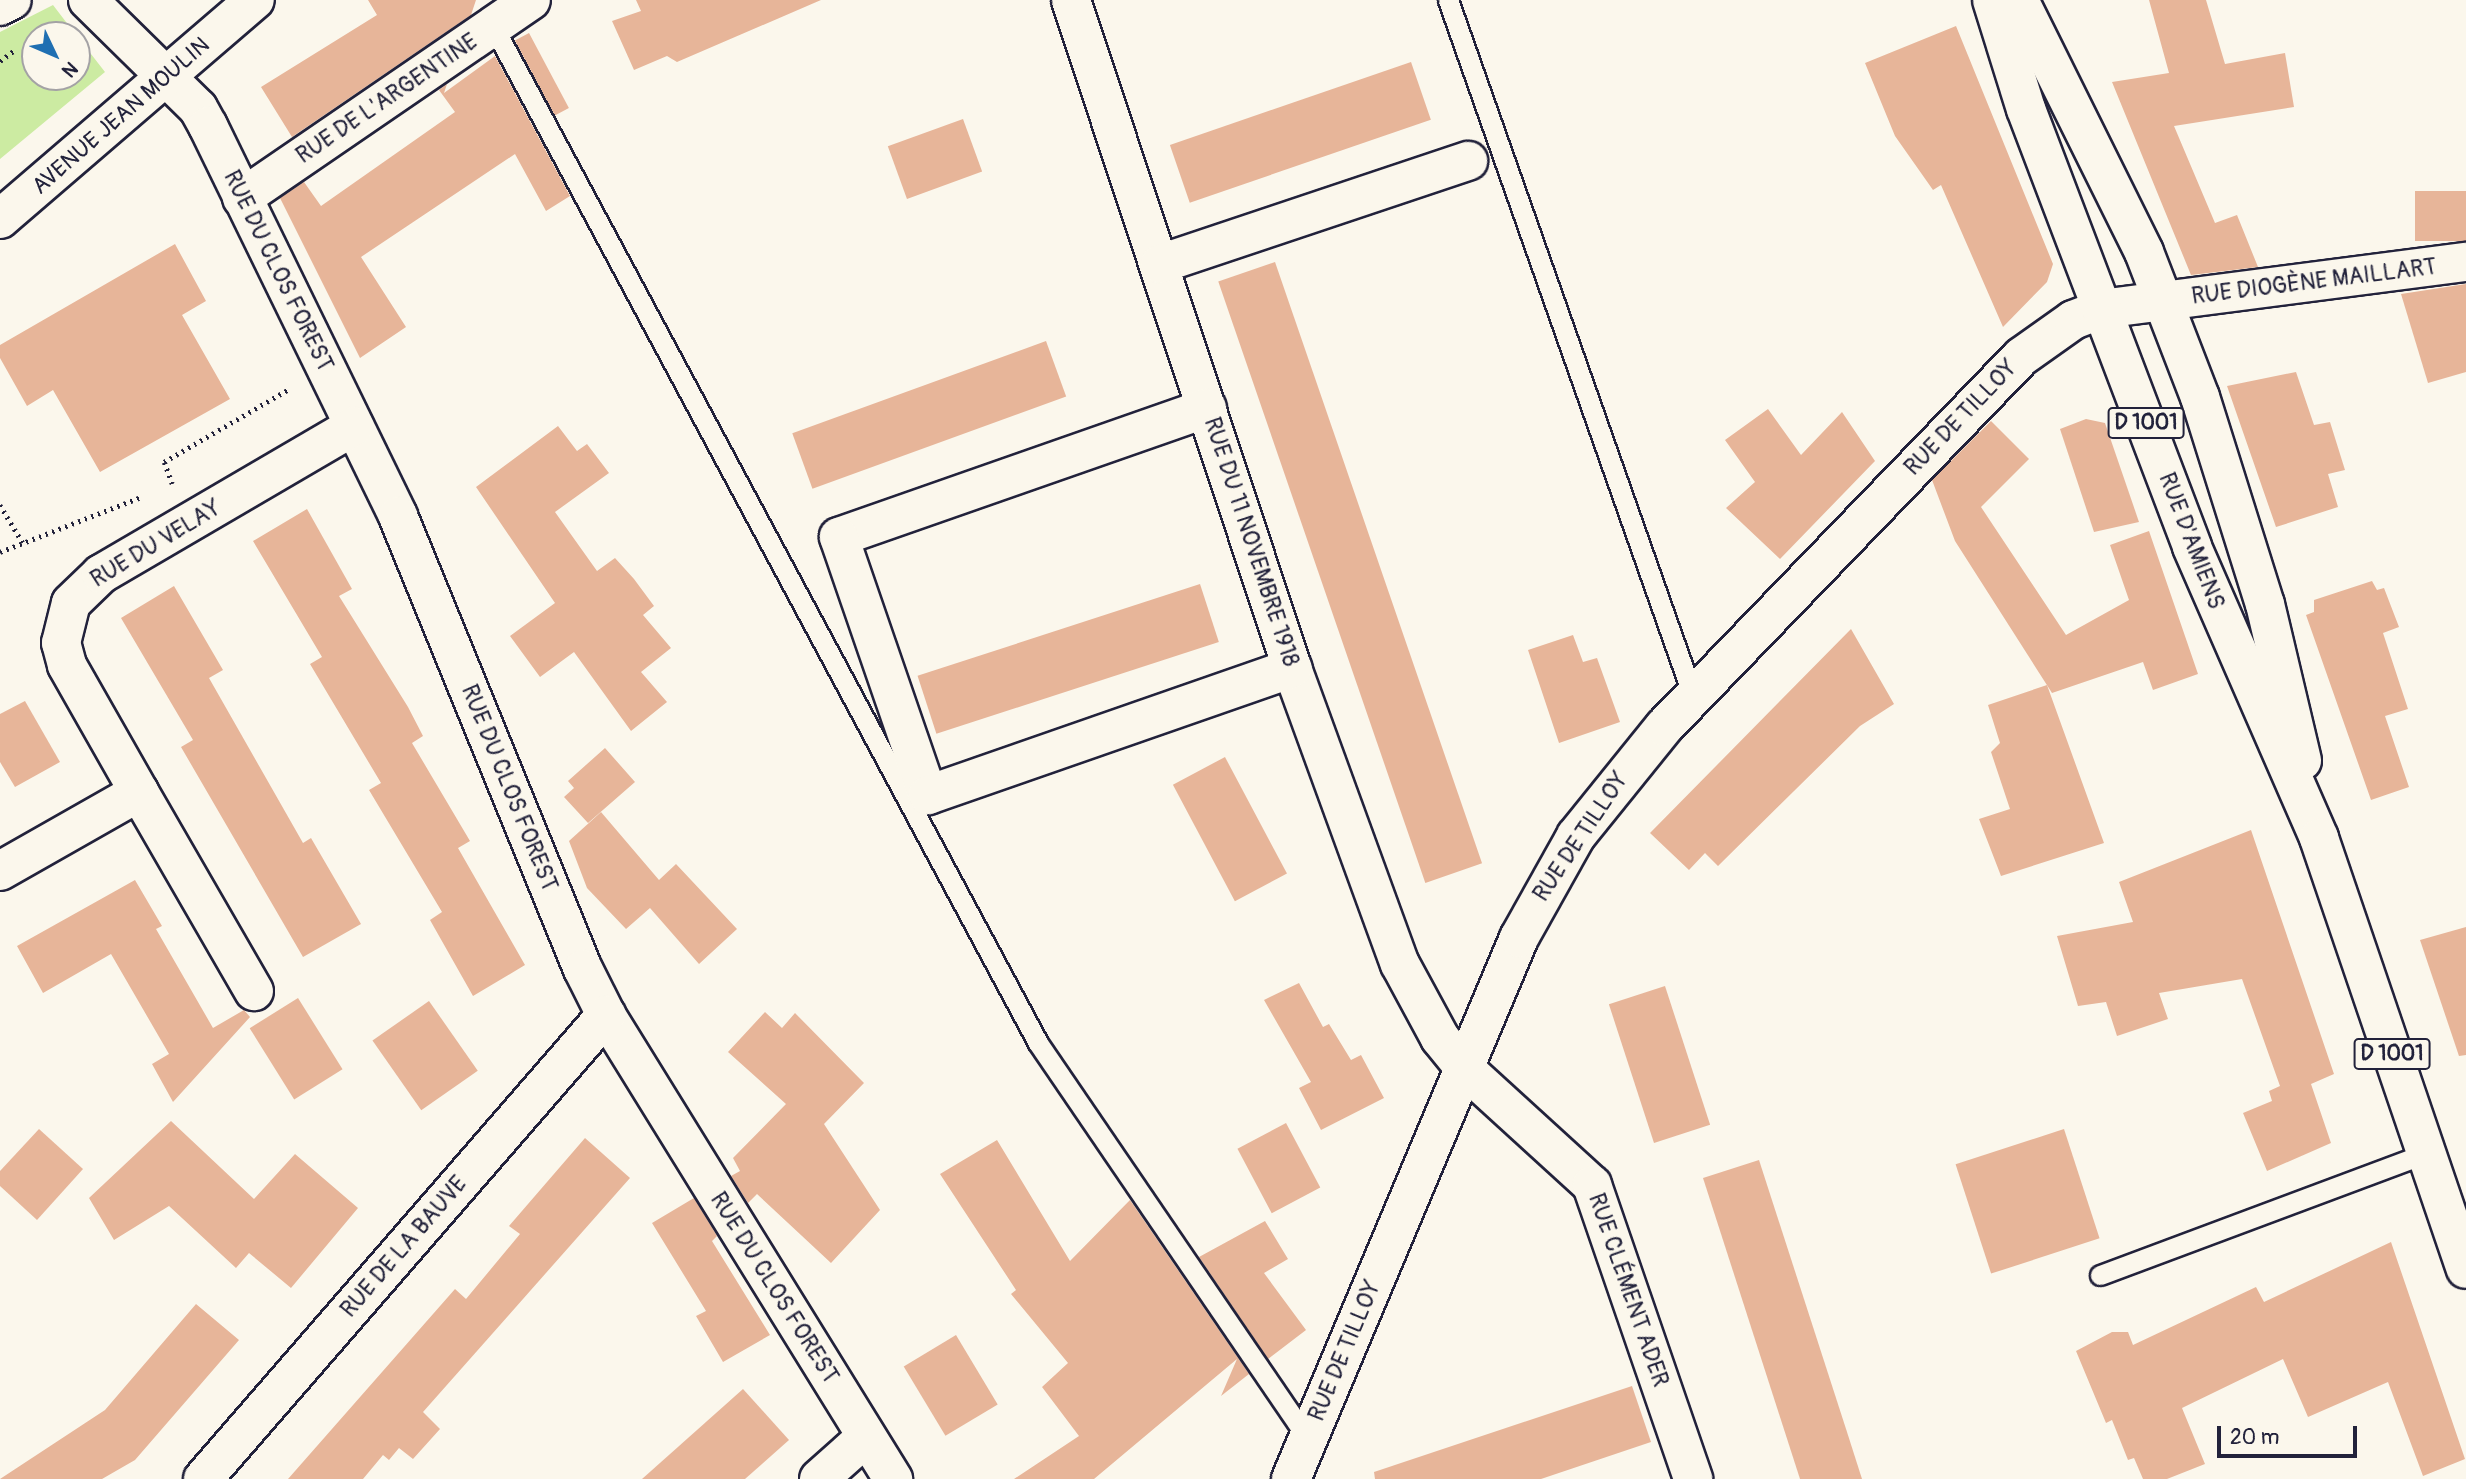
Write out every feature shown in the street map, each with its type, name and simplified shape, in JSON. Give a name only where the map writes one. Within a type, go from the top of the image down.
[{"type":"street","points":[[0,6],[12,0]]},
{"type":"street","name":"RUE DU CLOS FOREST","points":[[88,0],[198,108],[412,550],[583,969],[606,1015],[893,1479]]},
{"type":"street","name":"RUE DU 11 NOVEMBRE 1918","points":[[1071,0],[1292,668],[1400,964],[1440,1038],[1465,1069]]},
{"type":"street","name":"RUE D'AMIENS","points":[[1992,0],[2026,109],[2201,568],[2319,838],[2466,1269]]},
{"type":"street","name":"RUE D'AMIENS","points":[[2020,0],[2094,147],[2162,300],[2211,430],[2265,604],[2319,838]]},
{"type":"street","name":"AVENUE JEAN MOULIN","points":[[0,219],[250,4]]},
{"type":"street","name":"RUE DE L'ARGENTINE","points":[[242,198],[512,10]]},
{"type":"street","points":[[1160,264],[1468,161]]},
{"type":"street","name":"RUE DIOGÈNE MAILLART","points":[[2102,309],[2466,262]]},
{"type":"street","name":"RUE DE TILLOY","points":[[1291,1479],[1519,938],[1563,857],[1621,776],[1693,696],[2021,357],[2073,320],[2102,309]]},
{"type":"street","points":[[1207,408],[839,537],[928,795],[1292,668]]},
{"type":"street","name":"RUE DU VELAY","points":[[254,991],[67,665],[61,643],[64,621],[71,603],[92,580],[354,426]]},
{"type":"street","points":[[0,871],[139,792]]},
{"type":"street","name":"RUE DE LA BAUVE","points":[[203,1479],[606,1015]]},
{"type":"street","name":"RUE CLÉMENT ADER","points":[[1465,1069],[1592,1185],[1693,1479]]},
{"type":"street","points":[[819,1479],[866,1437]]},
{"type":"lane","points":[[1448,0],[1693,696]]},
{"type":"lane","points":[[512,10],[1038,1043],[1308,1439]]},
{"type":"lane","points":[[2100,1275],[2426,1153]]},
{"type":"path","points":[[193,519],[172,485],[164,462],[325,367]]},
{"type":"path","points":[[160,490],[172,485]]},
{"type":"path","points":[[0,552],[147,494]]},
{"type":"path","points":[[0,505],[23,543]]},
{"type":"green space","points":[[53,5],[65,21],[22,21]]},
{"type":"green space","points":[[21,21],[21,91],[82,91],[0,159],[0,32]]},
{"type":"green space","points":[[91,54],[105,72],[91,84]]},
{"type":"building","points":[[368,0],[476,0],[471,15],[292,137],[261,87],[377,15]]},
{"type":"building","points":[[636,0],[821,0],[677,62],[667,56],[634,70],[612,21],[641,11]]},
{"type":"building","points":[[2149,0],[2206,0],[2225,64],[2285,53],[2294,107],[2174,126],[2215,223],[2237,215],[2258,267],[2191,275],[2112,82],[2169,73]]},
{"type":"building","points":[[1956,26],[2053,264],[2047,282],[2003,327],[1941,185],[1933,190],[1895,136],[1865,63]]},
{"type":"building","points":[[529,33],[569,108],[555,116],[515,41]]},
{"type":"building","points":[[495,56],[570,196],[546,211],[515,154],[361,257],[406,327],[360,358],[280,198],[304,182],[321,206],[455,112],[439,90],[447,84],[444,93]]},
{"type":"building","points":[[1411,62],[1431,120],[1190,203],[1170,145]]},
{"type":"building","points":[[963,119],[982,172],[907,199],[888,146]]},
{"type":"building","points":[[2415,191],[2466,191],[2466,241],[2415,241]]},
{"type":"building","points":[[175,244],[206,301],[182,315],[230,399],[100,472],[53,390],[27,406],[0,358],[0,345]]},
{"type":"building","points":[[1275,262],[1482,863],[1425,883],[1218,282]]},
{"type":"building","points":[[2466,284],[2466,372],[2428,383],[2401,294]]},
{"type":"building","points":[[1046,341],[1066,396],[812,489],[792,433]]},
{"type":"building","points":[[2296,372],[2314,425],[2330,422],[2345,470],[2328,474],[2338,507],[2276,527],[2227,386]]},
{"type":"building","points":[[1768,409],[1801,455],[1842,412],[1875,461],[1780,559],[1726,508],[1755,482],[1725,440]]},
{"type":"building","points":[[2086,419],[2105,423],[2139,522],[2094,532],[2060,429]]},
{"type":"building","points":[[1991,421],[2029,459],[1981,507],[2066,635],[2129,600],[2110,545],[2149,531],[2198,674],[2153,690],[2143,662],[2052,693],[1955,541],[1932,480]]},
{"type":"building","points":[[558,426],[577,451],[587,444],[609,473],[555,512],[597,571],[615,558],[634,579],[654,606],[643,615],[671,648],[641,672],[667,702],[631,731],[574,652],[540,677],[510,636],[555,603],[476,487]]},
{"type":"building","points":[[307,509],[352,589],[339,596],[408,707],[423,736],[412,743],[470,841],[458,848],[525,965],[473,996],[430,920],[442,912],[369,790],[381,783],[310,664],[322,657],[253,541]]},
{"type":"building","points":[[2372,581],[2377,590],[2384,588],[2399,627],[2383,633],[2408,709],[2385,716],[2409,787],[2371,800],[2306,615],[2314,612],[2314,600]]},
{"type":"building","points":[[1200,584],[1219,642],[936,734],[918,676]]},
{"type":"building","points":[[174,586],[223,670],[209,678],[303,843],[311,838],[361,924],[303,957],[181,747],[193,740],[121,618]]},
{"type":"building","points":[[1851,629],[1894,704],[1860,726],[1718,866],[1705,853],[1689,870],[1650,833]]},
{"type":"building","points":[[1573,635],[1583,662],[1597,658],[1620,722],[1559,743],[1528,650]]},
{"type":"building","points":[[2047,685],[2104,843],[2001,876],[1979,819],[2010,809],[1991,752],[2000,743],[1988,705]]},
{"type":"building","points":[[25,701],[60,762],[15,787],[0,762],[0,714]]},
{"type":"building","points":[[605,748],[635,782],[588,823],[564,797],[574,788],[568,781]]},
{"type":"building","points":[[1225,757],[1287,874],[1235,901],[1173,785]]},
{"type":"building","points":[[601,812],[659,880],[676,864],[737,929],[699,964],[650,908],[626,929],[587,888],[569,841]]},
{"type":"building","points":[[2251,830],[2334,1074],[2311,1084],[2331,1143],[2267,1171],[2243,1113],[2272,1101],[2269,1091],[2280,1086],[2242,979],[2159,993],[2168,1019],[2117,1036],[2106,1002],[2078,1006],[2057,936],[2133,922],[2119,882]]},
{"type":"building","points":[[135,880],[162,926],[156,929],[213,1028],[244,1010],[250,1017],[173,1102],[152,1064],[169,1054],[111,954],[43,993],[17,946]]},
{"type":"building","points":[[2466,927],[2466,1055],[2459,1056],[2420,940]]},
{"type":"building","points":[[1299,983],[1323,1027],[1329,1024],[1351,1060],[1361,1055],[1384,1098],[1321,1130],[1299,1088],[1311,1082],[1264,1000]]},
{"type":"building","points":[[1665,986],[1710,1125],[1654,1143],[1609,1004]]},
{"type":"building","points":[[298,998],[343,1069],[294,1099],[250,1028]]},
{"type":"building","points":[[429,1001],[478,1071],[421,1110],[372,1041]]},
{"type":"building","points":[[765,1012],[782,1028],[795,1013],[864,1083],[824,1124],[880,1210],[831,1263],[757,1194],[748,1203],[731,1176],[740,1171],[733,1158],[786,1104],[728,1052]]},
{"type":"building","points":[[171,1121],[254,1199],[295,1154],[358,1208],[291,1288],[249,1253],[236,1268],[169,1206],[114,1240],[89,1198]]},
{"type":"building","points":[[1286,1123],[1320,1187],[1272,1213],[1237,1149]]},
{"type":"building","points":[[39,1129],[83,1169],[37,1220],[0,1186],[0,1171]]},
{"type":"building","points":[[2064,1129],[2100,1238],[1991,1274],[1956,1164]]},
{"type":"building","points":[[585,1138],[630,1178],[423,1412],[440,1429],[413,1459],[399,1448],[389,1460],[383,1455],[363,1479],[288,1479],[455,1289],[466,1299],[520,1234],[509,1226]]},
{"type":"building","points":[[997,1140],[1070,1261],[1130,1200],[1249,1374],[1221,1396],[1237,1359],[1094,1479],[1014,1479],[1079,1436],[1042,1387],[1068,1363],[1011,1294],[1016,1290],[940,1174]]},
{"type":"building","points":[[1759,1160],[1862,1479],[1800,1479],[1703,1178]]},
{"type":"building","points":[[694,1198],[717,1236],[712,1241],[770,1335],[723,1362],[696,1316],[706,1311],[652,1223]]},
{"type":"building","points":[[1265,1221],[1288,1259],[1264,1273],[1306,1330],[1268,1359],[1199,1257]]},
{"type":"building","points":[[2391,1242],[2465,1459],[2423,1476],[2388,1382],[2308,1417],[2283,1359],[2182,1408],[2205,1464],[2167,1479],[2143,1479],[2134,1458],[2128,1460],[2112,1420],[2106,1423],[2076,1351],[2112,1332],[2128,1332],[2133,1345],[2256,1287],[2264,1302]]},
{"type":"building","points":[[196,1304],[239,1340],[135,1460],[102,1479],[0,1479],[105,1410]]},
{"type":"building","points":[[956,1335],[998,1404],[945,1436],[904,1366]]},
{"type":"building","points":[[1632,1386],[1651,1442],[1541,1479],[1375,1479],[1374,1472]]},
{"type":"building","points":[[743,1389],[789,1440],[745,1479],[642,1479]]}]
